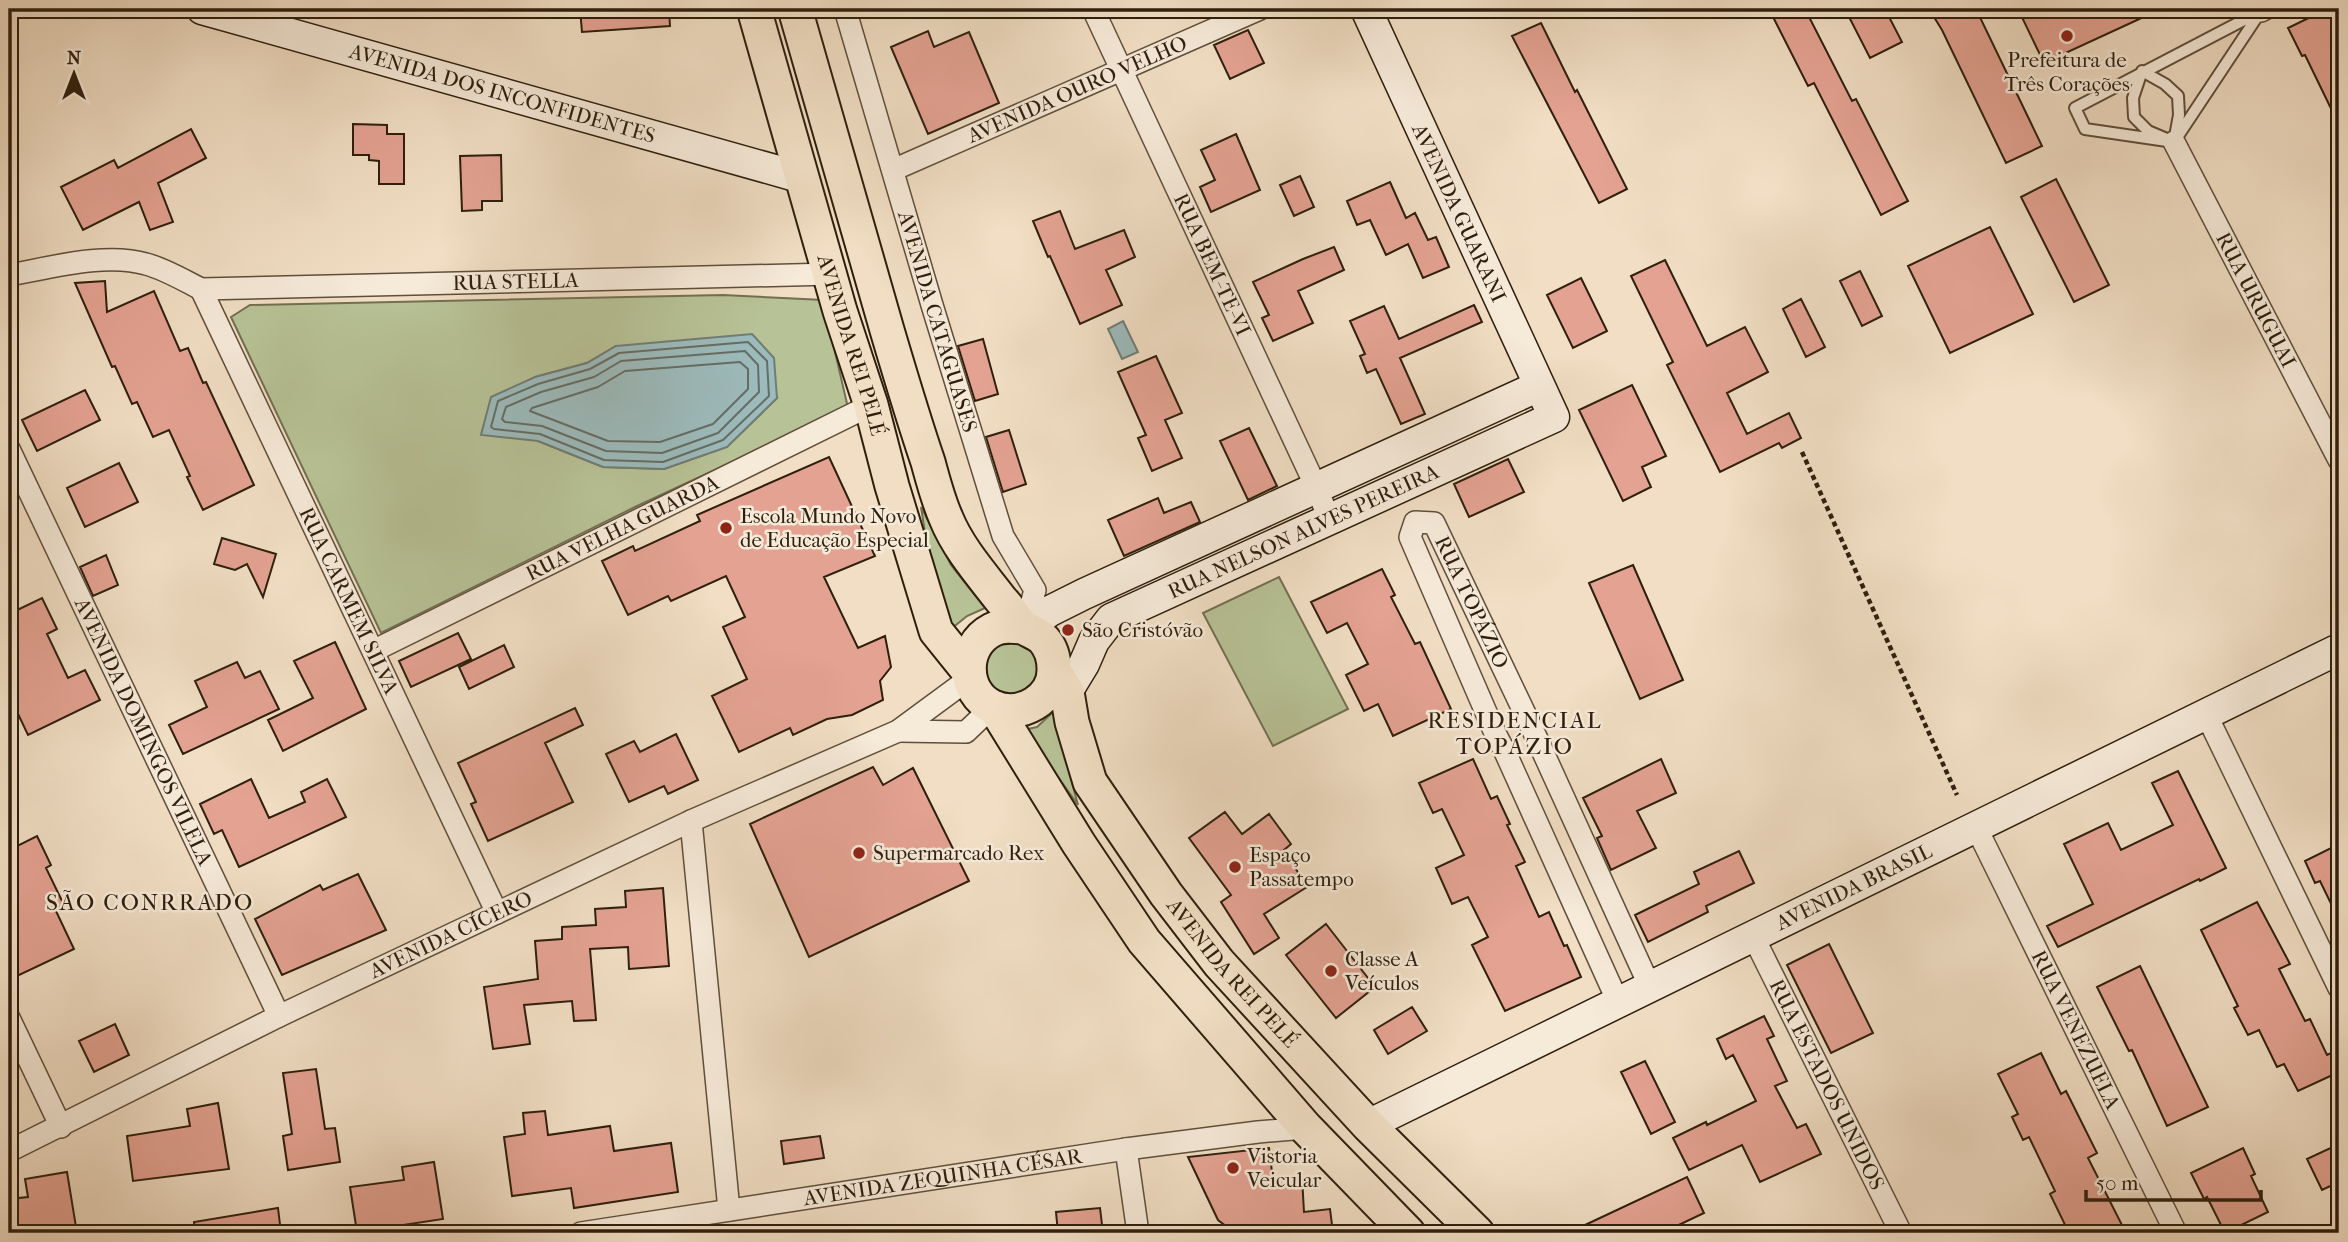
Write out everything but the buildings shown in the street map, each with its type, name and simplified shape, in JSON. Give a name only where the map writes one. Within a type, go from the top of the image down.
[{"type":"main road","name":"AVENIDA REI PELÉ","points":[[754,9],[840,311],[871,405],[892,486],[936,631],[969,675],[974,690],[994,707],[1079,844],[1144,941],[1306,1128],[1408,1233]]},
{"type":"main road","name":"AVENIDA REI PELÉ","points":[[795,9],[909,405],[946,519],[976,567],[1025,627],[1043,638],[1053,654],[1056,686],[1072,722],[1090,782],[1166,894],[1219,962],[1368,1125],[1477,1233]]},
{"type":"main road","points":[[969,675],[971,656],[978,641],[991,631],[1007,625],[1025,627]]},
{"type":"main road","points":[[994,707],[1009,711],[1023,709],[1036,704],[1056,686]]},
{"type":"street","name":"AVENIDA DOS INCONFIDENTES","points":[[202,9],[803,178]]},
{"type":"street","name":"AVENIDA CATAGUASES","points":[[845,9],[1003,536],[1035,590],[1025,627]]},
{"type":"street","name":"RUA BEM-TE-VI","points":[[1093,9],[1330,521]]},
{"type":"street","name":"AVENIDA OURO VELHO","points":[[894,170],[1260,9]]},
{"type":"street","name":"AVENIDA GUARANI","points":[[1366,9],[1554,417]]},
{"type":"street","name":"RUA URUGUAI","points":[[2174,142],[2339,460]]},
{"type":"street","points":[[9,275],[73,263],[144,263],[201,289]]},
{"type":"street","name":"RUA STELLA","points":[[201,289],[831,274]]},
{"type":"street","name":"RUA CARMEM SILVA","points":[[201,289],[497,913]]},
{"type":"street","name":"RUA NELSON ALVES PEREIRA","points":[[1025,627],[1084,594],[1539,386]]},
{"type":"street","name":"RUA VELHA GUARDA","points":[[373,651],[871,405]]},
{"type":"street","name":"RUA NELSON ALVES PEREIRA","points":[[1056,686],[1084,664],[1094,641],[1111,619],[1554,417]]},
{"type":"street","name":"AVENIDA DOMINGOS VILELA","points":[[9,449],[279,1016]]},
{"type":"street","name":"RUA TOPÁZIO","points":[[1618,1002],[1495,733],[1410,537],[1415,522],[1434,523],[1537,739],[1650,987]]},
{"type":"street","name":"AVENIDA BRASIL","points":[[1368,1125],[2339,649]]},
{"type":"street","name":"AVENIDA CÍCERO","points":[[9,1151],[279,1016],[691,821],[898,731],[969,675]]},
{"type":"street","name":"AVENIDA CÍCERO","points":[[898,731],[966,732],[994,707]]},
{"type":"street","points":[[2206,714],[2339,988]]},
{"type":"street","points":[[1495,733],[1527,718]]},
{"type":"street","points":[[1506,754],[1537,739]]},
{"type":"street","points":[[691,821],[729,1210]]},
{"type":"street","name":"RUA VENEZUELA","points":[[1976,827],[2176,1233]]},
{"type":"street","name":"RUA ESTADOS UNIDOS","points":[[1753,936],[1901,1233]]},
{"type":"street","points":[[9,1017],[61,1127]]},
{"type":"street","name":"AVENIDA ZEQUINHA CÉSAR","points":[[581,1233],[1126,1149],[1306,1128]]},
{"type":"street","points":[[1126,1149],[1138,1233]]},
{"type":"lane","points":[[2174,142],[2085,129],[2075,108],[2263,10]]},
{"type":"lane","points":[[2174,142],[2263,10]]},
{"type":"lane","points":[[2142,71],[2133,98],[2133,117],[2148,131],[2174,142]]},
{"type":"lane","points":[[2142,71],[2165,84],[2178,96],[2179,115],[2174,142]]},
{"type":"lane","points":[[925,711],[935,733]]},
{"type":"path","points":[[1802,452],[1957,795]]},
{"type":"green space","points":[[723,295],[823,300],[848,408],[635,507],[381,633],[231,317],[250,305]],"holes":[[[616,346],[777,398],[727,447],[664,469],[603,467],[538,441],[535,377],[587,363]]]},
{"type":"green space","points":[[921,507],[951,565],[985,608],[967,616],[951,629],[927,546]]},
{"type":"green space","points":[[1279,577],[1348,709],[1273,746],[1203,613]]},
{"type":"green space","points":[[1014,633],[1044,659],[1029,696],[989,693],[979,654]]},
{"type":"green space","points":[[1053,712],[1078,805],[1056,774],[1018,731],[1037,727]]},
{"type":"water","points":[[1123,321],[1138,352],[1122,359],[1108,329]]},
{"type":"water","points":[[752,334],[774,358],[777,398],[727,447],[664,469],[603,467],[538,441],[481,435],[491,397],[535,377],[587,363],[616,346]]},
{"type":"place","name":"Prefeitura de Três Corações","points":[[2067,36]]},
{"type":"place","name":"Escola Mundo Novo de Educação Especial","points":[[726,528]]},
{"type":"place","name":"São Cristóvão","points":[[1068,630]]},
{"type":"place","name":"Supermarcado Rex","points":[[859,853]]},
{"type":"place","name":"Espaço Passatempo","points":[[1235,867]]},
{"type":"place","name":"Classe A Veículos","points":[[1331,971]]},
{"type":"place","name":"Vistoria Veicular","points":[[1233,1168]]},
{"type":"district","name":"RESIDENCIAL TOPÁZIO","points":[[1515,733]]},
{"type":"district","name":"SÃO CONRRADO","points":[[150,902]]}]
